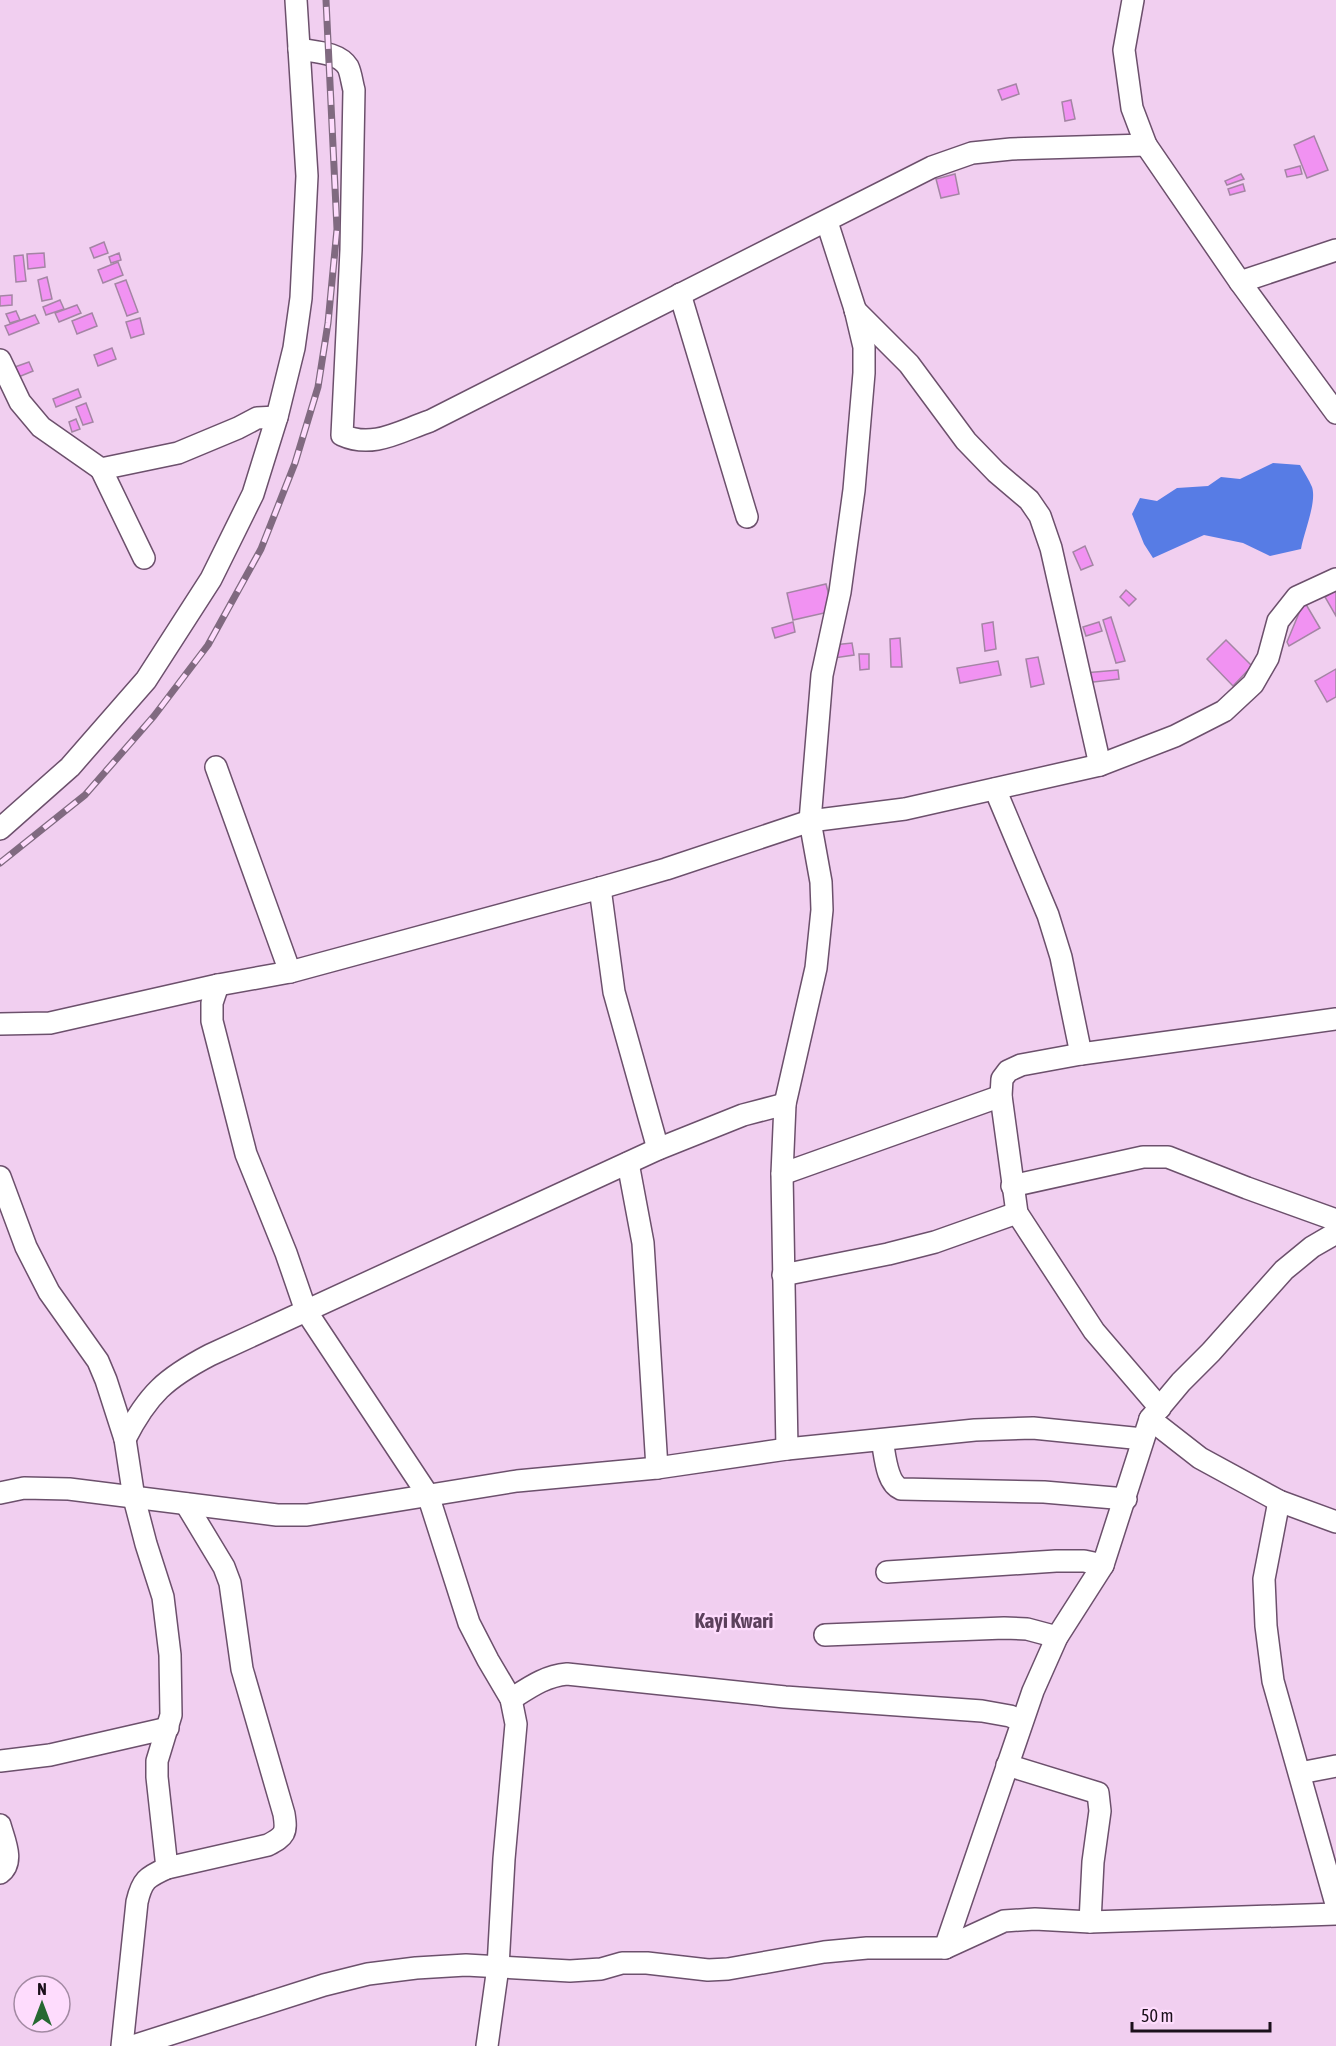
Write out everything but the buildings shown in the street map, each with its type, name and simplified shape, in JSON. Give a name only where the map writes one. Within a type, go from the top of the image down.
[{"type":"street","points":[[0,830],[69,767],[146,680],[211,579],[253,494],[277,417],[294,348],[302,298],[307,176],[296,0]]},
{"type":"street","points":[[1133,0],[1124,50],[1132,108],[1146,145],[1240,282],[1336,413]]},
{"type":"street","points":[[299,49],[329,54],[342,60],[348,68],[354,90],[351,249],[342,435],[354,440],[386,438],[430,422],[932,167],[972,153],[1011,149],[1146,145]]},
{"type":"street","points":[[787,1449],[782,1174],[785,1104],[816,968],[822,910],[821,882],[810,821],[822,675],[840,592],[854,490],[864,373],[864,347],[855,309],[827,222]]},
{"type":"street","points":[[1240,282],[1336,250]]},
{"type":"street","points":[[680,294],[747,517]]},
{"type":"street","points":[[855,309],[909,364],[966,441],[996,472],[1029,500],[1040,516],[1051,548],[1100,765]]},
{"type":"street","points":[[0,360],[20,402],[41,427],[101,469],[144,558]]},
{"type":"street","points":[[101,469],[178,453],[257,418],[277,417]]},
{"type":"street","points":[[0,1024],[50,1023],[218,985],[290,972],[666,869],[810,821],[905,809],[1100,765],[1175,736],[1224,711],[1253,684],[1268,658],[1278,621],[1297,597],[1336,579]]},
{"type":"street","points":[[216,767],[290,972]]},
{"type":"street","points":[[994,789],[1048,915],[1061,957],[1081,1054]]},
{"type":"street","points":[[600,888],[614,992],[658,1149]]},
{"type":"street","points":[[218,985],[212,1003],[212,1021],[246,1154],[286,1253],[306,1311],[428,1495],[469,1623],[511,1699],[516,1724],[504,1859],[498,1967],[487,2046]]},
{"type":"street","points":[[1336,1019],[1081,1054],[1021,1065],[1008,1071],[1002,1079],[1001,1096],[1017,1213],[1151,1422],[1200,1458],[1279,1501],[1336,1522]]},
{"type":"street","points":[[782,1174],[1001,1096]]},
{"type":"street","points":[[125,1439],[138,1414],[155,1392],[181,1371],[658,1149],[743,1115],[785,1104]]},
{"type":"street","points":[[1012,1186],[1143,1158],[1168,1156],[1336,1220]]},
{"type":"street","points":[[628,1163],[643,1243],[657,1468]]},
{"type":"street","points":[[0,1177],[26,1247],[49,1292],[98,1361],[125,1439],[134,1498],[163,1597],[170,1655],[171,1715],[158,1761],[157,1777],[167,1868]]},
{"type":"street","points":[[783,1275],[935,1242],[1017,1213]]},
{"type":"street","points":[[945,1948],[1033,1691],[1057,1637],[1103,1565],[1151,1422],[1284,1270],[1312,1246],[1336,1233]]},
{"type":"street","points":[[0,1493],[24,1488],[58,1489],[277,1515],[307,1515],[517,1481],[657,1468],[787,1449],[975,1430],[1151,1422]]},
{"type":"street","points":[[882,1440],[891,1480],[896,1487],[901,1489],[1044,1492],[1126,1499]]},
{"type":"street","points":[[1279,1501],[1264,1579],[1266,1626],[1274,1681],[1336,1904]]},
{"type":"street","points":[[122,2046],[140,1886],[154,1874],[167,1868],[268,1845],[280,1838],[286,1828],[284,1814],[242,1669],[230,1583],[224,1567],[186,1504]]},
{"type":"street","points":[[887,1572],[1056,1561],[1084,1561],[1103,1565]]},
{"type":"street","points":[[825,1635],[1004,1628],[1027,1629],[1057,1637]]},
{"type":"street","points":[[511,1699],[541,1680],[567,1674],[785,1697],[982,1712],[1010,1716],[1022,1721]]},
{"type":"street","points":[[0,1761],[50,1755],[168,1728]]},
{"type":"street","points":[[1007,1765],[1098,1792],[1100,1811],[1093,1862],[1090,1922]]},
{"type":"street","points":[[1300,1773],[1336,1766]]},
{"type":"street","points":[[0,1824],[8,1862],[6,1869],[0,1873]]},
{"type":"street","points":[[133,2046],[324,1985],[368,1974],[416,1968],[466,1965],[570,1971],[622,1963],[647,1963],[708,1970],[824,1952],[867,1948],[945,1948],[1004,1921],[1035,1919],[1090,1922],[1336,1914]]},
{"type":"water","points":[[1273,463],[1300,465],[1312,487],[1312,509],[1301,549],[1270,556],[1243,543],[1204,535],[1153,558],[1144,544],[1132,514],[1140,498],[1157,501],[1177,488],[1208,486],[1221,477],[1240,479]]},
{"type":"railway","points":[[0,863],[85,795],[154,716],[208,645],[261,549],[295,463],[318,387],[328,323],[337,229],[326,0]]},
{"type":"district","name":"Kayi Kwari","points":[[734,1620]]}]
